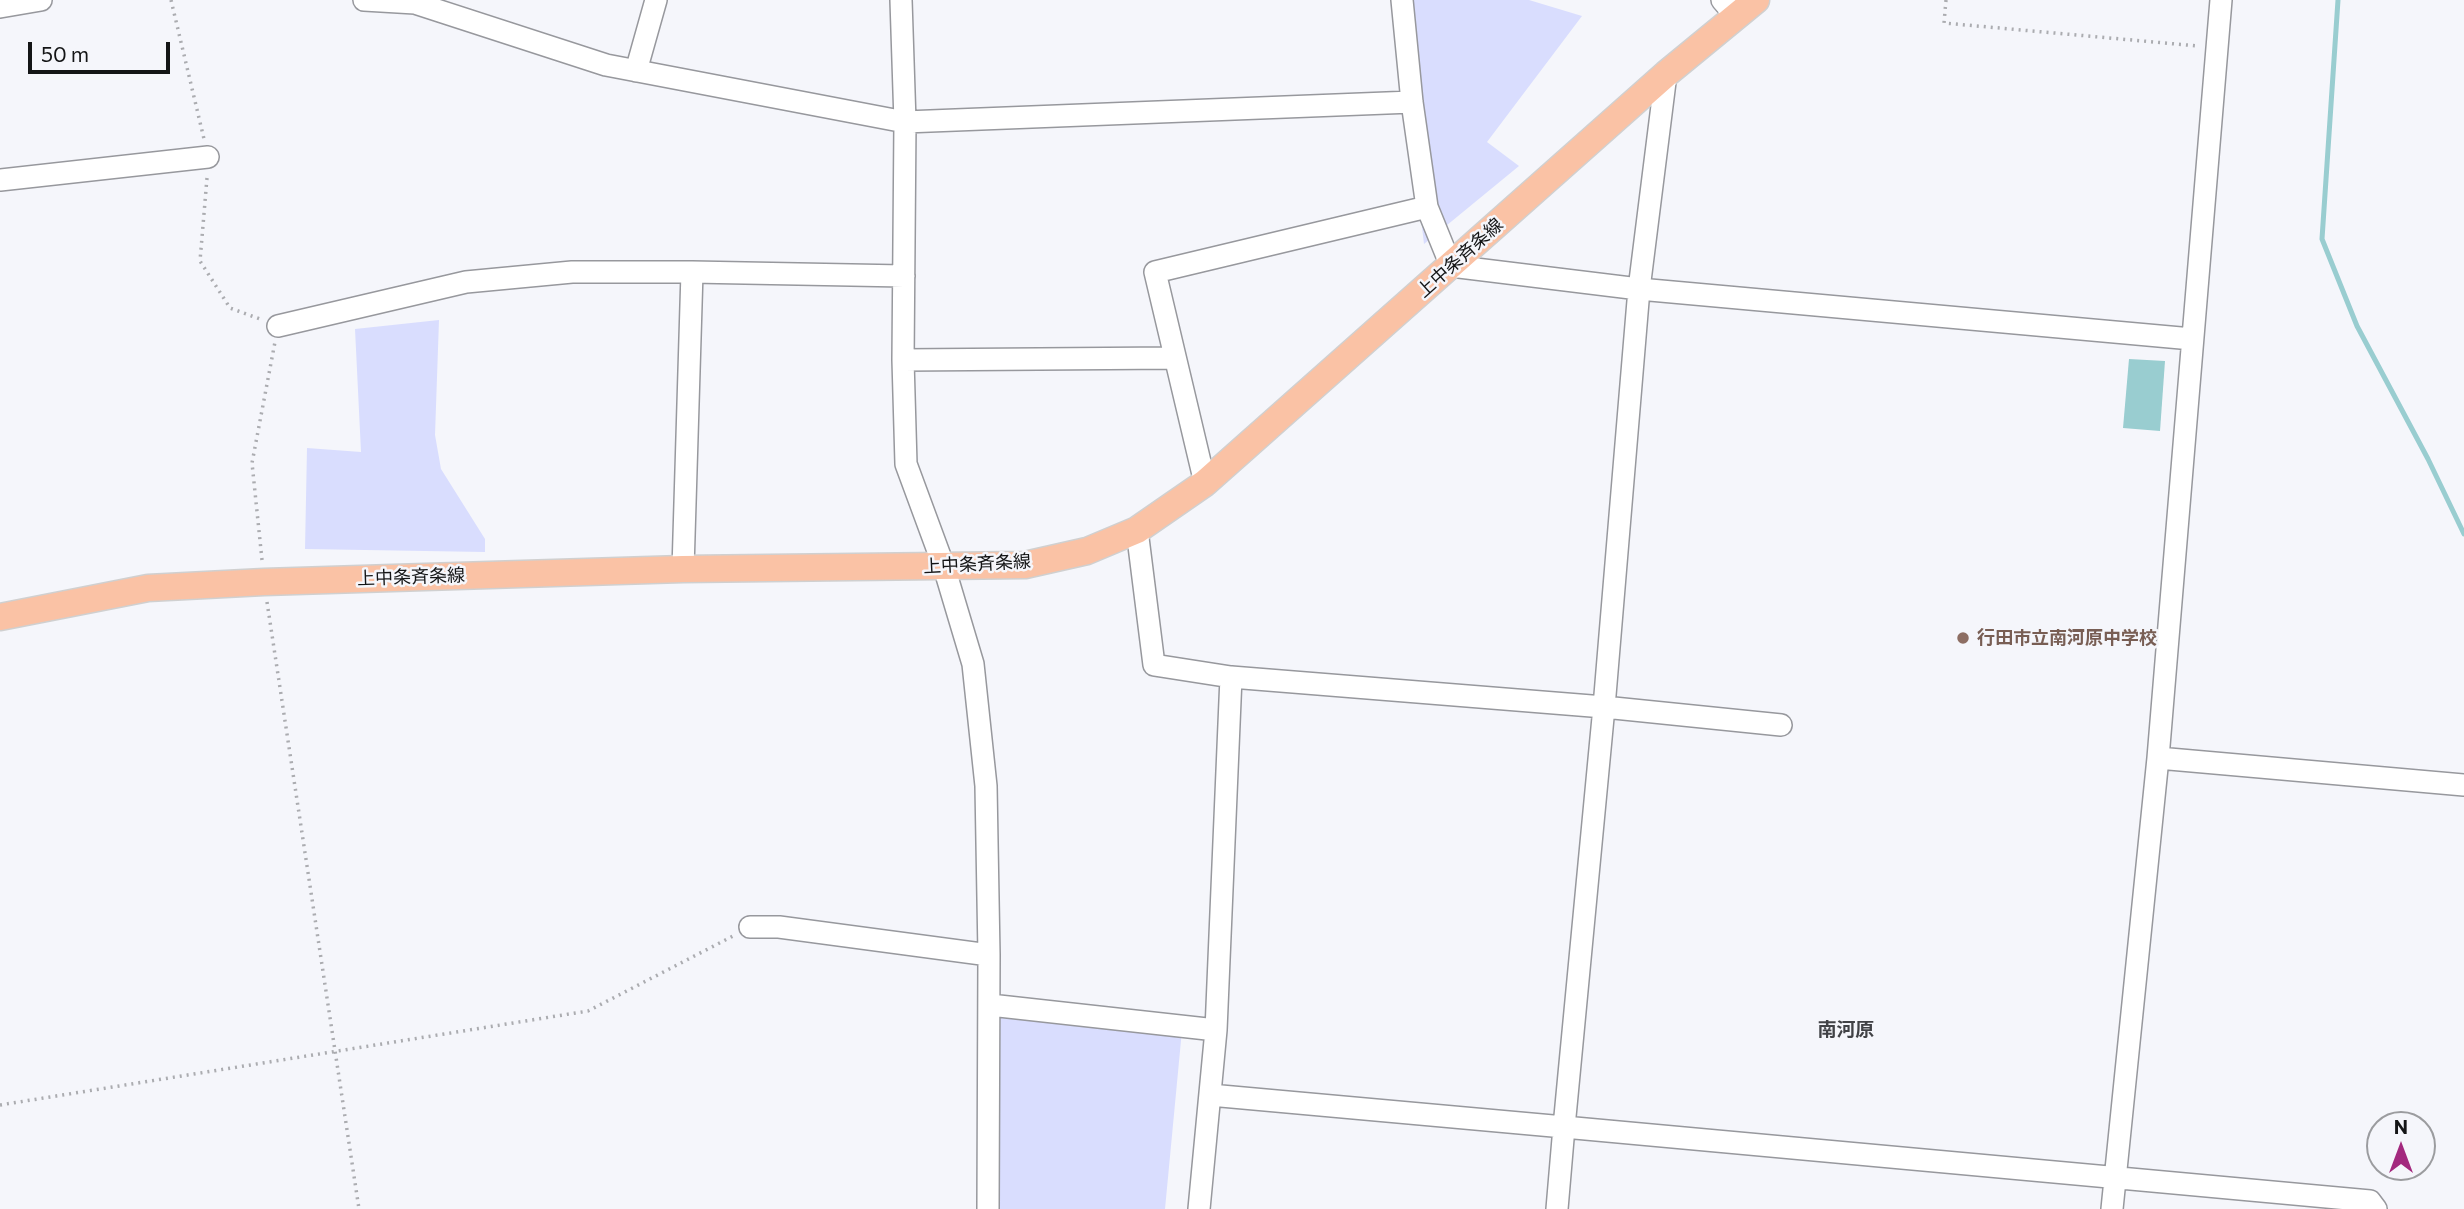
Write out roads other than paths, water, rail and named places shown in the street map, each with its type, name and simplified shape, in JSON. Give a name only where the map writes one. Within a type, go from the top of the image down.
[{"type":"main road","name":"上中条斉条線","points":[[0,617],[148,588],[683,569],[1026,565],[1087,551],[1138,530],[1205,482],[1666,74],[1738,5]]},
{"type":"street","points":[[0,7],[41,0]]},
{"type":"street","points":[[365,0],[415,1],[606,65],[905,122],[1412,102]]},
{"type":"street","points":[[636,71],[656,0]]},
{"type":"street","points":[[901,0],[905,122],[903,360],[906,464],[944,567],[973,664],[986,786],[990,1005],[988,1209]]},
{"type":"street","points":[[1402,0],[1412,102],[1427,207],[1451,266],[1639,289],[2192,339]]},
{"type":"street","points":[[2112,1209],[2158,758],[2221,0]]},
{"type":"street","points":[[1557,1209],[1604,707],[1639,289],[1666,74]]},
{"type":"street","points":[[0,180],[208,157]]},
{"type":"street","points":[[1205,482],[1155,272],[1427,207]]},
{"type":"street","points":[[278,326],[466,282],[572,272],[904,276]]},
{"type":"street","points":[[683,569],[692,272]]},
{"type":"street","points":[[903,360],[1175,358]]},
{"type":"street","points":[[1138,530],[1154,666],[1231,677],[1604,707],[1781,725]]},
{"type":"street","points":[[1199,1209],[1216,1030],[1231,677]]},
{"type":"street","points":[[2158,758],[2464,785]]},
{"type":"street","points":[[750,928],[779,927],[989,955]]},
{"type":"street","points":[[990,1005],[1216,1030]]},
{"type":"street","points":[[1210,1095],[2371,1201],[2376,1209]]},
{"type":"waterway","points":[[2338,0],[2322,239],[2357,326],[2428,459],[2464,534]]},
{"type":"place","name":"行田市立南河原中学校","points":[[1963,638]]},
{"type":"district","name":"南河原","points":[[1846,1030]]}]
